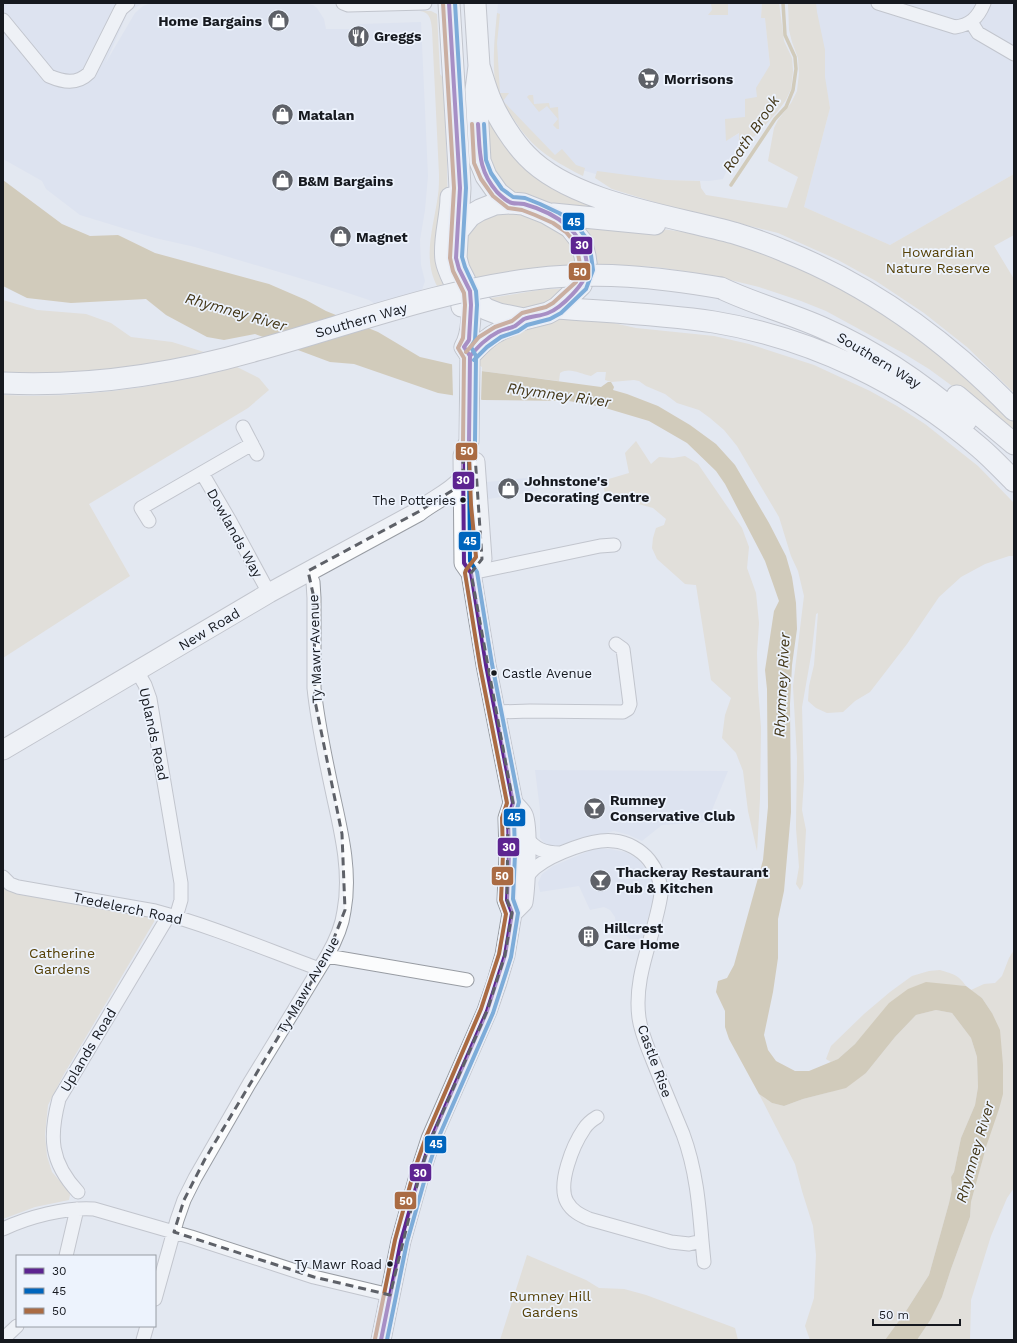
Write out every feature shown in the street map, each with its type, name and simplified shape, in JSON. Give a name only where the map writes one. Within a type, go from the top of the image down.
[{"type":"main road","points":[[448,3],[459,168],[456,258],[459,269],[477,301],[486,309],[499,314],[524,319]]},
{"type":"main road","points":[[474,3],[479,66],[476,90],[480,160],[486,176],[498,193],[511,203]]},
{"type":"main road","points":[[479,66],[491,102],[516,144],[528,158],[556,178],[575,188],[626,206],[735,233],[783,250],[850,281],[916,323],[951,351],[1014,410]]},
{"type":"main road","points":[[459,168],[450,178],[450,208],[444,255],[447,268],[459,295],[461,306],[460,340],[467,352]]},
{"type":"main road","points":[[458,231],[470,216],[480,210],[495,204],[523,204],[546,213],[565,223],[575,231],[581,241],[585,256],[586,270],[580,285],[557,308],[548,313],[524,319],[515,326],[490,336],[467,352]]},
{"type":"main road","points":[[546,213],[735,233]]},
{"type":"main road","name":"Southern Way","points":[[3,383],[77,383],[125,379],[174,371],[256,351],[387,312],[479,288],[533,279],[577,275],[618,275],[658,278],[721,288],[741,289],[790,304],[826,319],[860,336],[952,392],[1014,444]]},
{"type":"main road","name":"Southern Way","points":[[721,288],[740,298],[793,315],[825,329],[885,361],[911,377],[941,399],[977,430],[1014,468]]},
{"type":"main road","points":[[470,291],[471,313],[467,352],[469,441],[463,456],[464,563],[471,573],[495,712],[513,803],[524,816],[526,837],[526,878],[523,902],[512,913]]},
{"type":"main road","points":[[557,308],[647,313],[715,322],[746,328],[808,347],[862,370],[916,400],[980,448],[1014,481]]},
{"type":"main road","points":[[469,441],[475,455],[477,504],[482,559],[471,573]]},
{"type":"main road","name":"New Road","points":[[3,750],[269,593],[418,512],[452,490],[463,478]]},
{"type":"main road","name":"New Road","points":[[418,512],[446,507],[457,515],[463,525]]},
{"type":"main road","points":[[381,1340],[401,1241],[420,1173],[440,1118],[487,1011],[505,954],[512,913],[507,900],[509,854],[508,818],[513,803]]},
{"type":"street","points":[[3,20],[49,76],[59,80],[72,82],[79,80],[88,73],[121,9],[128,3]]},
{"type":"street","points":[[343,3],[354,5],[425,3]]},
{"type":"street","points":[[878,3],[955,27],[964,26],[971,22],[978,16],[984,3]]},
{"type":"street","points":[[971,22],[978,33],[1014,54]]},
{"type":"street","name":"Dowlands Way","points":[[148,521],[141,508],[202,473],[254,449],[243,427]]},
{"type":"street","name":"Dowlands Way","points":[[202,473],[269,593]]},
{"type":"street","points":[[471,573],[600,546],[614,545]]},
{"type":"street","name":"Ty Mawr Avenue","points":[[156,1295],[184,1200],[205,1159],[327,956],[338,936],[345,910],[346,870],[342,834],[315,701],[314,598],[312,577],[308,571]]},
{"type":"street","points":[[495,712],[623,712],[628,709],[630,704],[623,649],[616,644]]},
{"type":"street","name":"Uplands Road","points":[[78,1192],[64,1175],[55,1155],[54,1124],[59,1099],[173,916],[181,900],[181,883],[150,699],[145,685],[137,671]]},
{"type":"street","points":[[526,837],[540,850],[547,853],[560,854]]},
{"type":"street","name":"Castle Rise","points":[[526,878],[536,867],[560,854],[591,843],[615,841],[622,842],[640,851],[650,862],[658,876],[661,885],[661,894],[640,977],[638,1005],[639,1018],[647,1046],[690,1157],[698,1197],[704,1262]]},
{"type":"street","name":"Tredelerch Road","points":[[3,877],[10,884],[18,887],[155,911],[173,916],[228,934],[319,969]]},
{"type":"street","points":[[327,956],[467,980]]},
{"type":"street","points":[[597,1117],[584,1128],[576,1142],[566,1172],[564,1190],[567,1201],[572,1208],[579,1215],[671,1242],[688,1244],[702,1241]]},
{"type":"street","points":[[3,1229],[36,1218],[78,1209],[94,1209],[174,1232],[314,1277],[390,1296]]},
{"type":"street","points":[[66,1255],[78,1209]]},
{"type":"street","points":[[3,1338],[16,1327]]},
{"type":"street","points":[[143,1340],[147,1327]]},
{"type":"highlighted area","points":[[469,441],[475,455],[482,559],[471,573],[513,803],[508,818],[507,900],[512,913],[505,955],[487,1011],[431,1139],[420,1173],[390,1295],[314,1277],[174,1232],[184,1200],[205,1159],[327,956],[345,910],[342,834],[315,701],[314,598],[308,571],[418,512],[453,490],[463,479],[463,456]]},
{"type":"shaded area","points":[[3,3],[143,3],[128,12],[105,64],[135,13],[143,6],[152,3],[302,3],[313,5],[317,8],[324,19],[326,29],[354,29],[360,24],[421,22],[428,176],[425,210],[420,240],[421,265],[425,281],[420,296],[381,308],[369,300],[336,289],[195,247],[155,238],[80,215],[46,189],[42,181],[3,159]]},
{"type":"shaded area","points":[[498,3],[762,3],[761,18],[765,17],[770,65],[759,83],[757,97],[745,117],[727,140],[740,133],[739,142],[723,179],[709,181],[665,180],[599,175],[582,170],[556,156],[500,100],[495,83],[494,44]]},
{"type":"shaded area","points":[[811,3],[1014,3],[1014,174],[890,245],[804,207],[830,108]]},
{"type":"shaded area","points":[[536,477],[538,491],[488,499],[487,482]]},
{"type":"shaded area","points":[[535,770],[728,771],[707,822],[662,825],[642,841],[629,835],[614,831],[554,847],[546,845],[540,838],[540,810]]},
{"type":"shaded area","points":[[596,848],[625,852],[638,859],[649,873],[653,886],[653,901],[642,939],[630,939],[623,933],[621,928],[616,927],[615,917],[610,910],[604,907],[590,910],[579,886],[540,892],[538,883],[542,874],[553,866]]},
{"type":"green space","points":[[711,3],[728,3],[728,15],[708,15],[712,10]]},
{"type":"green space","points":[[762,3],[779,3],[784,41],[792,58],[793,71],[791,89],[786,100],[778,111],[755,136],[739,142],[739,133],[726,141],[725,119],[745,117],[745,99],[757,97],[756,88],[770,65],[765,18],[761,18]]},
{"type":"green space","name":"Howardian Nature Reserve","points":[[788,3],[816,3],[825,50],[825,77],[830,108],[804,207],[890,245],[1014,174],[1014,235],[994,246],[1014,279],[1014,393],[967,347],[924,313],[876,281],[838,260],[778,233],[664,205],[612,189],[595,178],[597,171],[665,180],[700,181],[701,188],[706,195],[787,208],[798,177],[768,161],[774,128],[791,103],[797,91],[799,73],[798,58],[789,30]]},
{"type":"green space","points":[[420,11],[431,11],[437,14],[440,74],[443,78],[447,162],[449,283],[437,286],[430,264],[430,241],[438,195],[439,179],[432,29],[428,15]]},
{"type":"green space","points":[[497,13],[500,14],[497,43],[500,93],[509,93],[503,101],[555,155],[562,149],[576,165],[585,168],[583,176],[553,159],[538,148],[523,133],[499,97],[494,73]]},
{"type":"green space","points":[[529,95],[533,95],[534,104],[549,103],[550,108],[558,107],[559,129],[553,125],[558,119],[547,106],[539,112],[527,97]]},
{"type":"green space","points":[[488,122],[613,209],[572,212],[510,191],[490,169],[485,125]]},
{"type":"green space","points":[[515,211],[554,227],[573,243],[578,265],[543,267],[471,278],[464,265],[464,238],[483,216]]},
{"type":"green space","points":[[578,221],[639,226],[699,234],[768,251],[898,318],[998,404],[1014,422],[1014,436],[970,399],[929,369],[826,311],[759,287],[710,275],[656,267],[594,264]]},
{"type":"green space","points":[[568,288],[549,301],[525,308],[514,308],[485,299],[539,290]]},
{"type":"green space","points":[[3,300],[37,310],[86,314],[111,323],[131,337],[172,342],[204,352],[153,363],[114,369],[65,372],[3,373]]},
{"type":"green space","points":[[565,318],[591,318],[636,328],[714,336],[749,344],[814,365],[870,391],[925,424],[978,466],[1014,503],[1014,556],[1009,556],[985,564],[961,577],[939,597],[907,644],[870,692],[855,701],[843,712],[827,713],[816,708],[808,701],[809,686],[814,665],[818,613],[816,614],[812,650],[802,707],[804,780],[802,810],[806,830],[803,884],[800,890],[796,884],[799,867],[796,828],[797,758],[793,686],[804,596],[798,571],[791,556],[779,517],[737,446],[724,430],[699,410],[677,403],[665,394],[646,386],[639,381],[611,382],[605,380],[606,372],[597,372],[591,376],[571,371],[564,371],[560,373],[559,381],[482,371],[482,367],[477,364],[478,359],[508,333]]},
{"type":"green space","points":[[237,367],[259,378],[269,390],[248,408],[89,504],[130,576],[3,658],[3,395],[62,395],[121,390],[150,386]]},
{"type":"green space","points":[[636,441],[651,464],[659,457],[673,458],[685,456],[698,464],[742,528],[749,547],[747,568],[756,593],[759,623],[757,653],[761,728],[760,798],[757,851],[748,811],[743,771],[736,753],[722,738],[725,715],[731,698],[711,680],[696,585],[685,584],[657,559],[652,548],[656,528],[664,525],[666,519],[653,508],[624,500],[612,500],[605,493],[602,481],[629,473],[625,453]]},
{"type":"green space","name":"Catherine Gardens","points":[[3,888],[6,890],[8,888],[152,916],[155,920],[64,1074],[48,1105],[45,1135],[47,1156],[52,1172],[69,1190],[69,1200],[35,1207],[3,1219]]},
{"type":"green space","points":[[1014,950],[1014,1188],[1007,1198],[991,1236],[971,1300],[970,1340],[917,1340],[931,1319],[942,1297],[970,1217],[971,1202],[987,1144],[992,1013],[982,998],[971,990],[984,984],[995,983],[1002,976]]},
{"type":"green space","points":[[940,970],[957,977],[966,986],[952,985],[869,1029],[838,1059],[831,1062],[826,1059],[831,1046],[864,1014],[890,992],[912,976],[929,971]]},
{"type":"green space","points":[[936,1010],[952,1013],[971,1038],[977,1057],[978,1087],[975,1105],[961,1138],[954,1172],[951,1177],[952,1189],[949,1203],[929,1275],[885,1340],[810,1340],[805,1326],[814,1298],[816,1255],[813,1226],[795,1164],[759,1094],[772,1103],[784,1106],[830,1092],[866,1073],[895,1037],[916,1015]]},
{"type":"green space","name":"Rumney Hill Gardens","points":[[527,1255],[586,1280],[599,1288],[624,1289],[646,1295],[735,1328],[738,1340],[500,1340]]},
{"type":"water","name":"Rhymney River","points":[[3,180],[62,224],[90,236],[118,235],[155,253],[269,284],[306,300],[326,311],[378,332],[420,357],[481,371],[601,387],[608,382],[611,382],[614,387],[613,390],[658,406],[690,425],[716,444],[735,465],[769,523],[786,556],[792,577],[796,603],[797,629],[792,665],[790,704],[791,812],[784,891],[778,919],[778,958],[764,1035],[768,1050],[776,1061],[795,1071],[809,1071],[838,1059],[855,1044],[889,1003],[908,989],[926,982],[966,986],[982,998],[992,1013],[1000,1030],[1003,1065],[1003,1094],[999,1109],[987,1144],[971,1202],[970,1217],[942,1297],[931,1319],[917,1340],[885,1340],[929,1275],[949,1203],[952,1189],[951,1177],[954,1172],[961,1138],[975,1105],[978,1087],[977,1057],[971,1038],[952,1013],[936,1010],[916,1015],[895,1037],[866,1073],[846,1088],[803,1099],[784,1106],[772,1103],[759,1094],[729,1039],[725,1027],[725,1011],[716,992],[718,981],[727,978],[734,965],[763,860],[768,807],[767,689],[765,670],[774,611],[779,601],[765,561],[725,484],[716,471],[687,443],[649,421],[602,407],[569,401],[483,400],[438,393],[354,364],[330,362],[255,334],[224,340],[207,337],[166,315],[146,299],[71,303],[27,298],[3,286]]},
{"type":"pier","points":[[452,362],[482,369],[481,402],[453,397]]},
{"type":"waterway","name":"Roath Brook","points":[[731,185],[775,119],[786,107],[793,90],[796,69],[795,57],[785,35],[783,3]]},
{"type":"transit line","name":"50","points":[[375,1339],[395,1240],[414,1171],[426,1137],[481,1009],[499,954],[506,914],[501,900],[503,854],[502,818],[507,803],[480,666],[465,573],[476,557],[471,505],[469,456],[463,442],[464,358],[458,348],[463,338],[465,305],[464,293],[453,271],[450,258],[454,188],[443,3]]},
{"type":"transit line","name":"30","points":[[381,1340],[401,1241],[420,1173],[431,1139],[487,1011],[505,955],[512,913],[507,900],[509,854],[508,818],[513,803],[486,665],[471,573],[464,563],[463,456],[469,441],[470,356],[464,347],[469,340],[471,305],[470,291],[459,269],[456,258],[460,188],[449,3]]},
{"type":"transit line","name":"45","points":[[387,1340],[407,1242],[426,1175],[437,1141],[493,1013],[511,957],[518,913],[513,899],[515,854],[514,819],[519,802],[492,664],[477,572],[470,561],[469,457],[475,442],[476,356],[471,347],[475,340],[477,305],[476,291],[462,257],[466,188],[455,3]]},
{"type":"transit line","name":"50","points":[[466,352],[479,337],[495,327],[512,321],[522,313],[546,307],[553,303],[576,282],[581,269],[576,244],[566,232],[553,223],[535,215],[522,210],[508,208],[493,196],[481,179],[474,163],[472,124]]},
{"type":"transit line","name":"30","points":[[470,356],[482,343],[494,334],[515,326],[524,319],[545,314],[560,306],[578,288],[586,275],[587,269],[586,256],[582,244],[568,226],[536,208],[509,201],[497,192],[486,176],[483,168],[478,124]]},
{"type":"transit line","name":"45","points":[[474,360],[487,347],[501,337],[518,331],[527,325],[550,319],[561,313],[586,289],[593,270],[587,239],[574,222],[540,204],[525,198],[513,197],[502,189],[491,173],[486,160],[484,124]]},
{"type":"place","name":"Home Bargains","points":[[278,21]]},
{"type":"place","name":"Greggs","points":[[358,36]]},
{"type":"place","name":"Morrisons","points":[[649,79]]},
{"type":"place","name":"Matalan","points":[[282,115]]},
{"type":"place","name":"B&M Bargains","points":[[283,181]]},
{"type":"place","name":"Magnet","points":[[341,237]]},
{"type":"place","name":"Johnstone's Decorating Centre","points":[[508,489]]},
{"type":"place","name":"The Potteries","points":[[463,500]]},
{"type":"place","name":"Castle Avenue","points":[[494,673]]},
{"type":"place","name":"Rumney Conservative Club","points":[[594,808]]},
{"type":"place","name":"Thackeray Restaurant Pub & Kitchen","points":[[601,880]]},
{"type":"place","name":"Hillcrest Care Home","points":[[588,936]]},
{"type":"place","name":"Ty Mawr Road","points":[[390,1264]]}]
